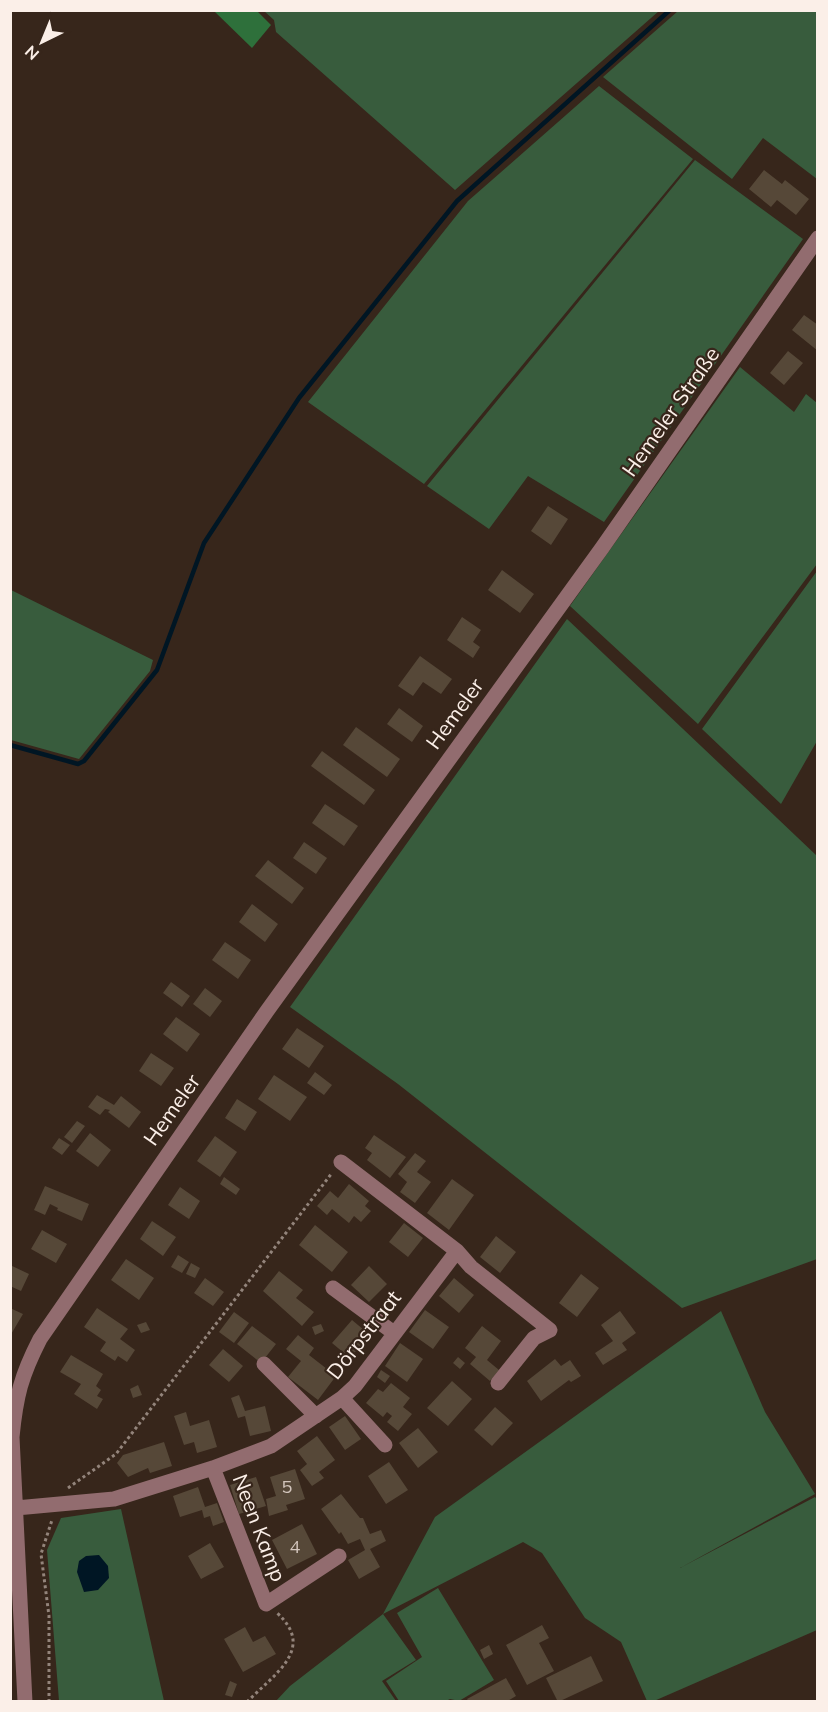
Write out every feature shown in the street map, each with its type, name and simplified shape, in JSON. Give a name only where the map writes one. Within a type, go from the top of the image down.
[{"type":"street","name":"Hemeler Straße","points":[[558,609],[818,238]]},
{"type":"street","name":"Hemeler","points":[[26,1701],[12,1437],[15,1401],[22,1374],[40,1339],[273,1001],[558,609]]},
{"type":"street","points":[[341,1162],[457,1251],[471,1267],[550,1330],[534,1338],[498,1383]]},
{"type":"street","name":"Dörpstraat","points":[[16,1508],[114,1499],[213,1468],[271,1446],[342,1398],[355,1386],[457,1251]]},
{"type":"street","points":[[333,1288],[394,1333]]},
{"type":"street","points":[[264,1364],[316,1416]]},
{"type":"street","points":[[342,1398],[385,1445]]},
{"type":"street","name":"Neen Kamp","points":[[213,1468],[266,1604]]},
{"type":"street","points":[[266,1604],[339,1556]]},
{"type":"path","points":[[49,1701],[49,1617],[41,1554],[48,1527],[54,1517],[52,1504],[60,1493],[116,1454],[341,1162]]},
{"type":"path","points":[[248,1701],[289,1659],[295,1646],[294,1638],[280,1616],[266,1604]]},
{"type":"green space","points":[[214,11],[257,11],[271,25],[252,48]]},
{"type":"green space","points":[[264,11],[659,11],[455,190],[276,32],[274,20]]},
{"type":"green space","points":[[678,11],[817,11],[817,179],[763,138],[732,179],[603,77]]},
{"type":"green space","points":[[599,86],[693,159],[424,484],[308,402],[468,201]]},
{"type":"green space","points":[[695,160],[803,239],[604,522],[528,476],[489,529],[427,486]]},
{"type":"green space","points":[[740,367],[794,412],[806,394],[817,403],[817,564],[698,724],[570,606]]},
{"type":"green space","points":[[817,571],[817,741],[781,804],[702,729]]},
{"type":"green space","points":[[11,590],[153,660],[150,671],[79,759],[11,740]]},
{"type":"green space","points":[[567,619],[817,856],[817,1259],[682,1308],[398,1084],[290,1007]]},
{"type":"green space","points":[[721,1311],[765,1412],[815,1494],[680,1568],[815,1497],[818,1501],[817,1630],[654,1701],[647,1701],[621,1642],[585,1618],[542,1553],[523,1542],[383,1614],[435,1517]]},
{"type":"green space","points":[[121,1509],[164,1701],[59,1701],[47,1550],[61,1518]]},
{"type":"green space","points":[[438,1588],[494,1680],[459,1701],[450,1699],[446,1701],[399,1701],[386,1681],[422,1657],[397,1613]]},
{"type":"green space","points":[[383,1614],[416,1660],[382,1681],[396,1701],[276,1701],[290,1686]]},
{"type":"water","points":[[99,1555],[108,1566],[109,1578],[98,1590],[84,1592],[77,1572],[79,1561],[86,1556]]},
{"type":"building","points":[[764,170],[782,184],[785,180],[809,199],[796,215],[777,200],[771,207],[749,189]]},
{"type":"building","points":[[804,315],[818,325],[818,351],[792,330]]},
{"type":"building","points":[[788,351],[803,363],[784,385],[770,373]]},
{"type":"building","points":[[548,506],[568,519],[551,545],[531,531]]},
{"type":"building","points":[[502,570],[534,594],[520,613],[488,590]]},
{"type":"building","points":[[462,617],[481,630],[473,642],[480,647],[473,658],[447,640]]},
{"type":"building","points":[[420,656],[452,679],[441,694],[423,682],[413,696],[398,686]]},
{"type":"building","points":[[399,708],[423,726],[412,742],[387,724]]},
{"type":"building","points":[[356,727],[400,759],[387,777],[343,745]]},
{"type":"building","points":[[322,751],[375,790],[364,805],[311,766]]},
{"type":"building","points":[[325,804],[358,826],[344,846],[312,823]]},
{"type":"building","points":[[304,842],[327,858],[316,874],[293,858]]},
{"type":"building","points":[[268,860],[304,888],[292,904],[255,876]]},
{"type":"building","points":[[252,904],[278,924],[265,942],[239,922]]},
{"type":"building","points":[[225,942],[251,960],[238,979],[212,960]]},
{"type":"building","points":[[171,982],[190,996],[182,1007],[163,993]]},
{"type":"building","points":[[205,988],[222,1001],[210,1017],[193,1004]]},
{"type":"building","points":[[176,1017],[200,1034],[187,1052],[163,1034]]},
{"type":"building","points":[[297,1028],[324,1046],[309,1068],[282,1049]]},
{"type":"building","points":[[151,1053],[174,1068],[161,1086],[139,1071]]},
{"type":"building","points":[[315,1072],[332,1085],[324,1095],[307,1083]]},
{"type":"building","points":[[274,1075],[307,1097],[290,1121],[258,1099]]},
{"type":"building","points":[[97,1095],[114,1105],[121,1096],[141,1112],[129,1128],[108,1112],[110,1110],[105,1109],[100,1115],[88,1107]]},
{"type":"building","points":[[237,1099],[257,1112],[245,1131],[225,1118]]},
{"type":"building","points":[[77,1121],[85,1126],[72,1143],[64,1137]]},
{"type":"building","points":[[90,1133],[111,1150],[98,1167],[76,1151]]},
{"type":"building","points":[[374,1135],[406,1157],[390,1178],[367,1160],[372,1153],[365,1148]]},
{"type":"building","points":[[215,1136],[237,1152],[220,1177],[197,1161]]},
{"type":"building","points":[[59,1138],[70,1145],[62,1155],[52,1148]]},
{"type":"building","points":[[415,1153],[426,1161],[417,1172],[431,1182],[415,1203],[400,1192],[407,1182],[398,1174]]},
{"type":"building","points":[[224,1177],[240,1189],[236,1195],[220,1184]]},
{"type":"building","points":[[452,1179],[474,1195],[449,1230],[427,1213]]},
{"type":"building","points":[[349,1184],[369,1201],[365,1206],[371,1211],[361,1222],[354,1216],[349,1223],[332,1209],[327,1215],[317,1206],[330,1191],[338,1198]]},
{"type":"building","points":[[45,1186],[89,1204],[82,1221],[57,1210],[58,1208],[50,1204],[45,1215],[34,1210]]},
{"type":"building","points":[[180,1187],[200,1201],[189,1219],[168,1205]]},
{"type":"building","points":[[152,1221],[176,1237],[163,1256],[140,1239]]},
{"type":"building","points":[[404,1223],[423,1238],[408,1257],[389,1242]]},
{"type":"building","points":[[315,1225],[348,1252],[332,1272],[299,1245]]},
{"type":"building","points":[[42,1230],[67,1244],[56,1263],[31,1249]]},
{"type":"building","points":[[496,1236],[516,1252],[500,1273],[480,1257]]},
{"type":"building","points":[[178,1255],[189,1262],[182,1273],[171,1267]]},
{"type":"building","points":[[126,1259],[154,1278],[139,1300],[111,1280]]},
{"type":"building","points":[[191,1263],[200,1268],[195,1278],[186,1274]]},
{"type":"building","points":[[10,1265],[29,1274],[21,1291],[10,1286]]},
{"type":"building","points":[[369,1266],[387,1284],[369,1302],[351,1285]]},
{"type":"building","points":[[279,1271],[303,1290],[296,1298],[314,1312],[302,1326],[263,1291]]},
{"type":"building","points":[[581,1274],[599,1288],[577,1317],[559,1303]]},
{"type":"building","points":[[205,1278],[224,1292],[213,1306],[194,1293]]},
{"type":"building","points":[[454,1278],[474,1295],[459,1313],[439,1296]]},
{"type":"building","points":[[10,1308],[23,1314],[10,1336]]},
{"type":"building","points":[[97,1308],[128,1329],[120,1339],[135,1350],[127,1362],[118,1356],[115,1361],[100,1351],[106,1342],[84,1327]]},
{"type":"building","points":[[425,1310],[449,1327],[433,1349],[409,1332]]},
{"type":"building","points":[[620,1311],[636,1333],[622,1343],[627,1350],[603,1365],[595,1353],[613,1341],[601,1325]]},
{"type":"building","points":[[234,1312],[249,1323],[234,1343],[219,1332]]},
{"type":"building","points":[[352,1320],[370,1335],[350,1358],[332,1343]]},
{"type":"building","points":[[146,1322],[150,1330],[141,1333],[137,1325]]},
{"type":"building","points":[[321,1324],[324,1331],[315,1335],[312,1327]]},
{"type":"building","points":[[252,1326],[276,1344],[261,1363],[237,1344]]},
{"type":"building","points":[[482,1326],[501,1341],[487,1360],[499,1370],[490,1381],[470,1364],[476,1357],[465,1348]]},
{"type":"building","points":[[298,1335],[314,1348],[309,1355],[336,1376],[318,1400],[288,1377],[301,1361],[286,1349]]},
{"type":"building","points":[[400,1343],[423,1359],[407,1382],[385,1366]]},
{"type":"building","points":[[223,1349],[243,1366],[229,1382],[209,1365]]},
{"type":"building","points":[[71,1355],[103,1374],[96,1386],[101,1390],[97,1396],[103,1399],[97,1409],[74,1394],[81,1384],[60,1372]]},
{"type":"building","points":[[458,1357],[465,1363],[460,1369],[453,1363]]},
{"type":"building","points":[[555,1359],[561,1366],[570,1360],[581,1376],[571,1382],[569,1380],[541,1401],[527,1381]]},
{"type":"building","points":[[381,1370],[390,1376],[385,1383],[377,1377]]},
{"type":"building","points":[[452,1381],[472,1399],[448,1426],[427,1408]]},
{"type":"building","points":[[391,1383],[410,1398],[403,1407],[412,1414],[398,1431],[387,1422],[392,1416],[387,1412],[383,1417],[366,1403],[378,1389],[383,1392]]},
{"type":"building","points":[[138,1385],[142,1395],[133,1398],[130,1389]]},
{"type":"building","points":[[239,1395],[245,1411],[265,1406],[271,1431],[250,1436],[245,1416],[238,1418],[231,1398]]},
{"type":"building","points":[[495,1407],[513,1423],[492,1446],[474,1430]]},
{"type":"building","points":[[186,1412],[190,1426],[209,1420],[217,1447],[197,1453],[194,1442],[184,1445],[174,1416]]},
{"type":"building","points":[[345,1416],[361,1439],[345,1450],[329,1427]]},
{"type":"building","points":[[418,1428],[438,1452],[418,1468],[399,1443]]},
{"type":"building","points":[[317,1436],[335,1460],[319,1472],[324,1478],[312,1486],[300,1470],[307,1464],[297,1451]]},
{"type":"building","points":[[164,1442],[172,1466],[150,1473],[148,1468],[128,1477],[117,1463],[123,1455]]},
{"type":"building","points":[[389,1462],[408,1490],[386,1504],[368,1476]]},
{"type":"building","points":[[295,1469],[305,1499],[286,1505],[288,1510],[269,1516],[266,1499],[276,1496],[270,1477]]},
{"type":"building","points":[[256,1477],[266,1506],[239,1514],[230,1485]]},
{"type":"building","points":[[198,1487],[205,1507],[217,1503],[224,1522],[213,1526],[210,1516],[204,1518],[202,1510],[180,1517],[173,1496]]},
{"type":"building","points":[[341,1494],[360,1518],[363,1518],[370,1534],[381,1530],[386,1541],[370,1549],[380,1567],[359,1579],[348,1560],[365,1550],[360,1539],[348,1544],[321,1509]]},
{"type":"building","points":[[302,1524],[317,1554],[287,1569],[272,1540]]},
{"type":"building","points":[[210,1543],[224,1567],[201,1579],[188,1556]]},
{"type":"building","points":[[542,1625],[549,1638],[539,1643],[554,1671],[527,1685],[506,1645]]},
{"type":"building","points":[[245,1627],[253,1642],[265,1636],[276,1654],[243,1672],[224,1639]]},
{"type":"building","points":[[489,1645],[493,1654],[484,1659],[480,1650]]},
{"type":"building","points":[[591,1656],[603,1681],[558,1702],[546,1678]]},
{"type":"building","points":[[506,1678],[516,1696],[506,1702],[469,1702],[467,1699]]},
{"type":"building","points":[[230,1681],[237,1684],[232,1697],[225,1695]]},
{"type":"waterway","points":[[10,745],[78,764],[84,761],[157,670],[204,543],[299,398],[457,201],[670,10]]}]
